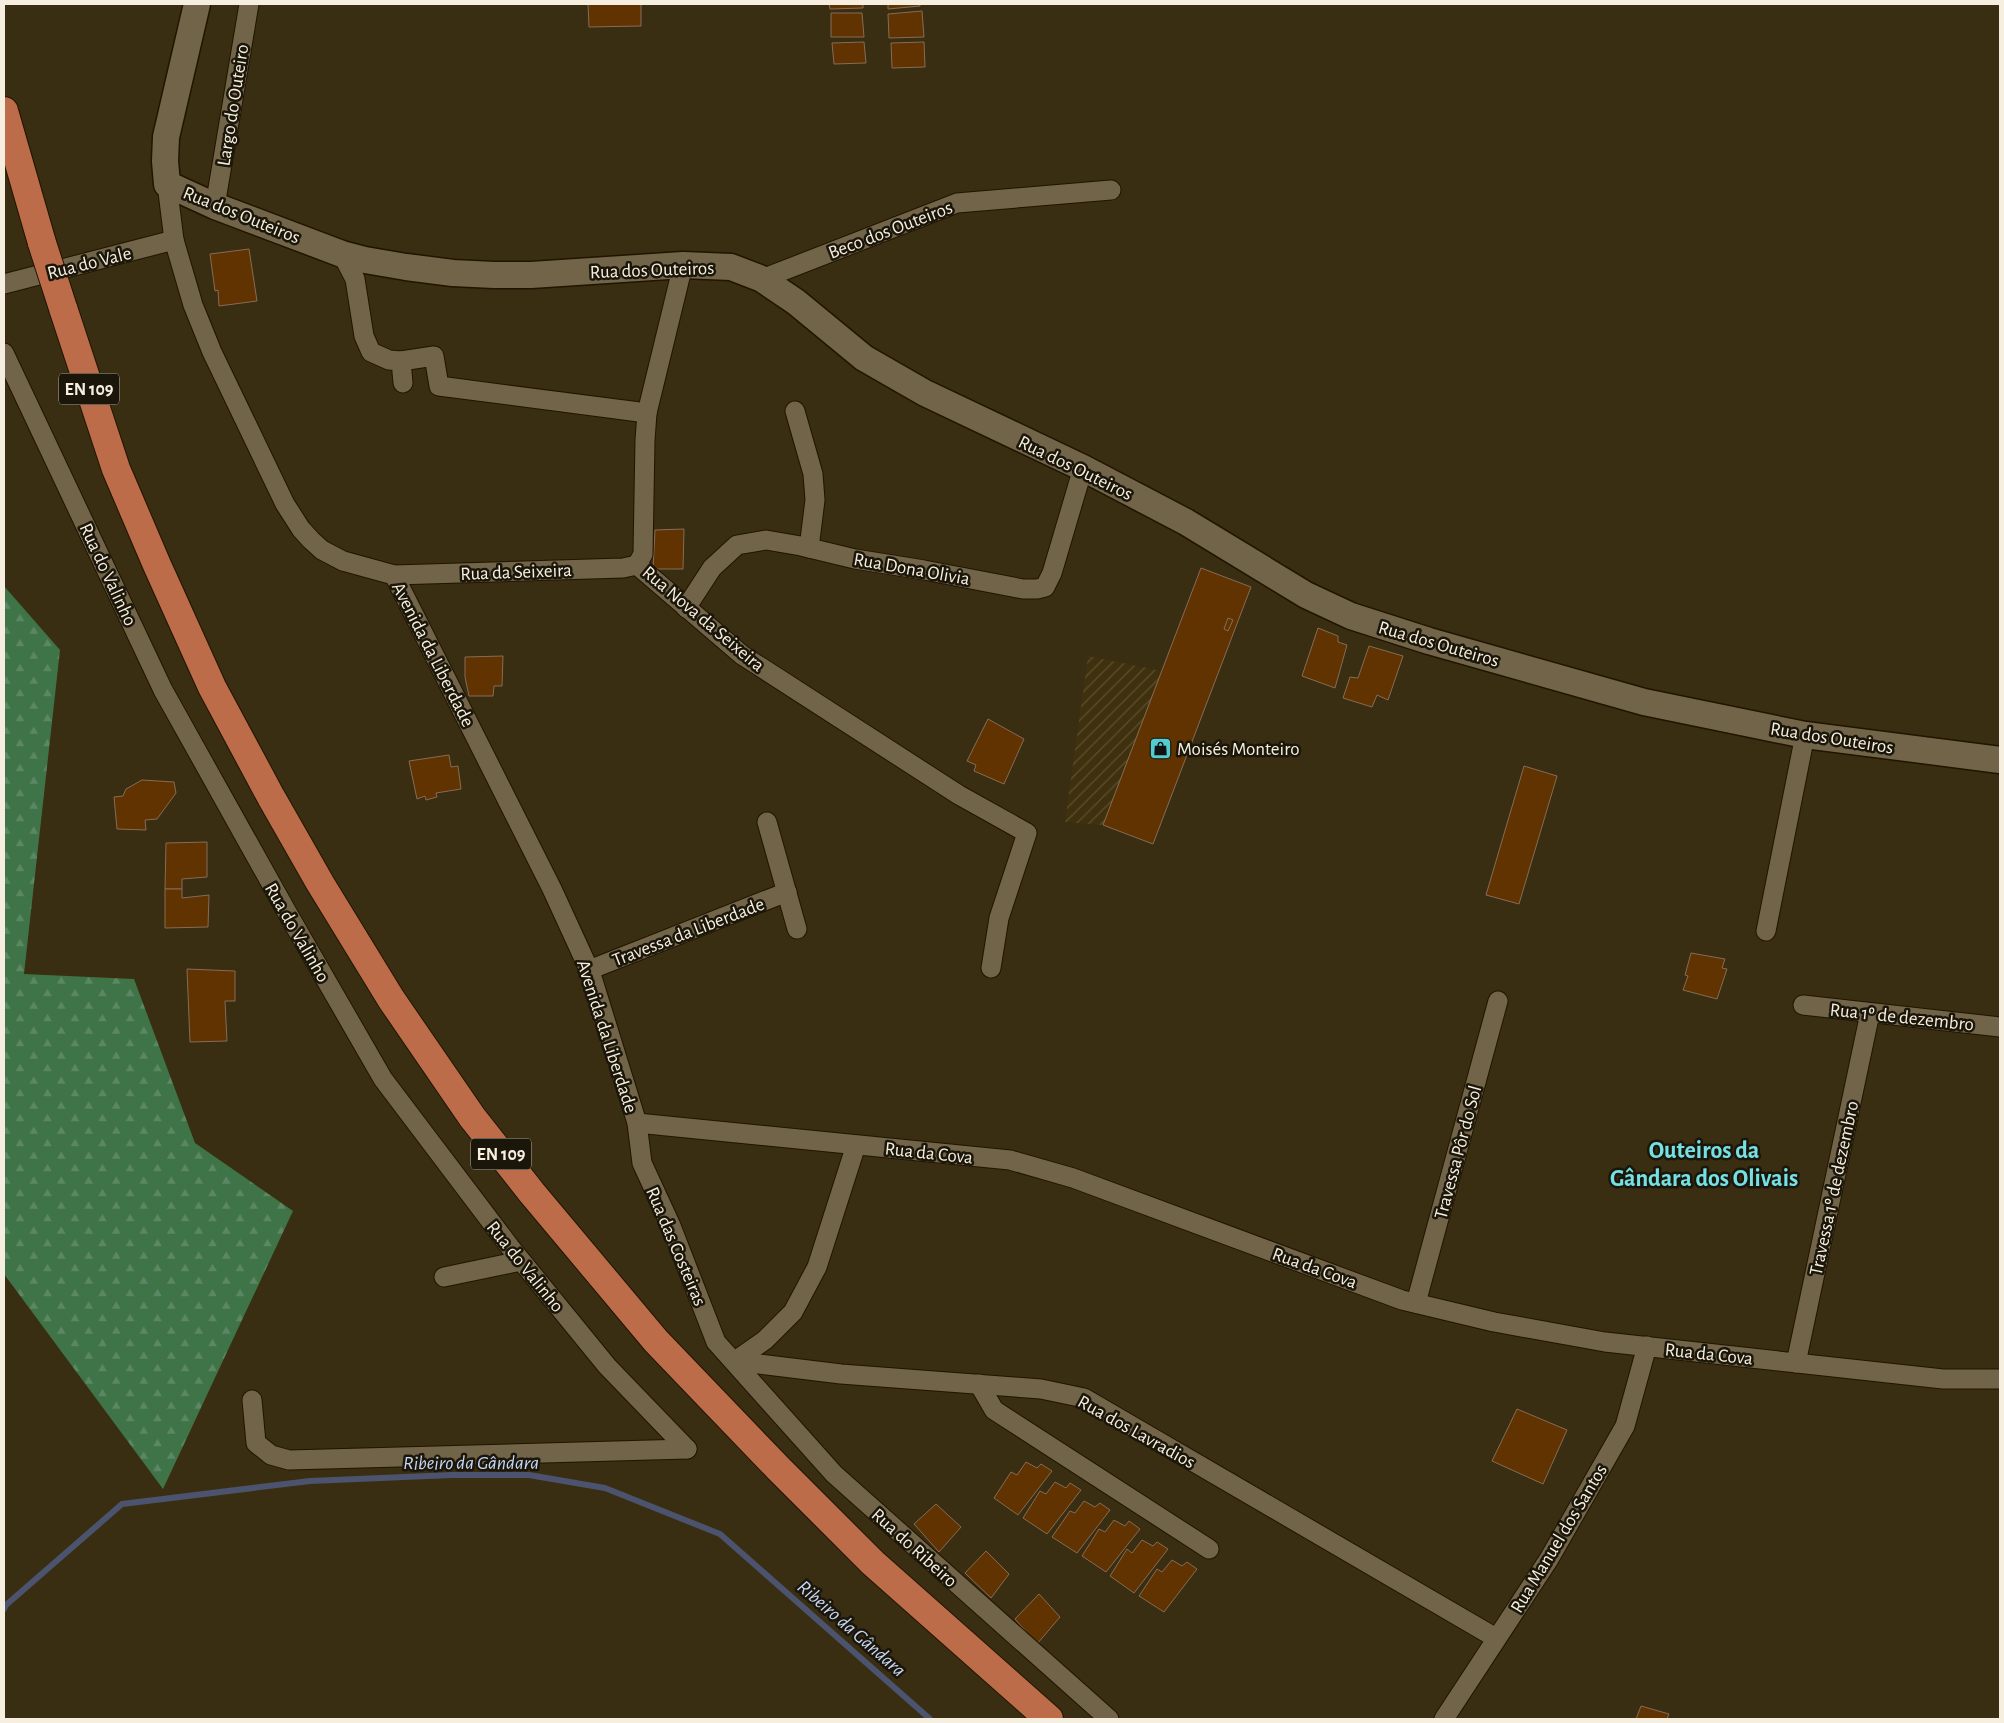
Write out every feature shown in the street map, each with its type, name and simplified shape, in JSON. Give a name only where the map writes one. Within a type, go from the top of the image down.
[{"type":"main road","name":"EN 109","points":[[4,111],[42,243],[116,469],[157,565],[212,686],[271,797],[320,883],[391,999],[472,1117],[594,1269],[676,1362],[778,1468],[874,1563],[1049,1719]]},
{"type":"street","name":"Avenida da Liberdade","points":[[197,4],[166,137],[167,184],[174,240],[190,298],[203,331],[292,516],[311,540],[331,555],[343,561],[394,575],[552,889],[589,970],[637,1123]]},
{"type":"street","name":"Largo do Outeiro","points":[[215,206],[249,4]]},
{"type":"street","name":"Rua dos Outeiros","points":[[167,184],[215,206],[342,254],[365,260],[453,273],[531,275],[683,266],[731,267],[762,279],[796,302],[849,347],[925,393],[1083,468],[1186,522],[1306,595],[1351,616],[1429,641],[1644,702],[1804,735],[2000,760]]},
{"type":"street","name":"Beco dos Outeiros","points":[[762,279],[956,203],[1111,190]]},
{"type":"street","name":"Rua do Vale","points":[[4,284],[174,240]]},
{"type":"street","points":[[342,254],[355,279],[364,336],[371,352],[390,360],[401,361],[434,356],[439,386],[647,413]]},
{"type":"street","name":"Rua Nova da Seixeira","points":[[683,266],[647,413],[644,554],[638,565],[742,655],[959,796],[1027,833],[999,918],[991,968]]},
{"type":"street","name":"Rua do Valinho","points":[[4,353],[163,690],[383,1079],[521,1261],[607,1366],[687,1449],[289,1460],[271,1455],[256,1443],[252,1400]]},
{"type":"street","points":[[401,361],[403,383]]},
{"type":"street","points":[[795,411],[813,474],[815,500],[809,548]]},
{"type":"street","name":"Rua Dona Olivia","points":[[686,608],[712,568],[737,545],[766,540],[855,559],[1023,589],[1037,589],[1045,586],[1052,573],[1083,468]]},
{"type":"street","name":"Rua da Seixeira","points":[[394,575],[623,568],[638,565]]},
{"type":"street","points":[[1766,931],[1804,735]]},
{"type":"street","name":"Travessa da Liberdade","points":[[767,822],[797,929]]},
{"type":"street","name":"Travessa da Liberdade","points":[[589,970],[787,892]]},
{"type":"street","name":"Travessa Pôr do Sol","points":[[1416,1303],[1498,1002]]},
{"type":"street","name":"Rua 1º de dezembro","points":[[1803,1005],[2000,1027]]},
{"type":"street","name":"Travessa 1º de dezembro","points":[[1796,1363],[1870,1013]]},
{"type":"street","name":"Rua da Cova","points":[[637,1123],[1010,1160],[1074,1178],[1402,1300],[1494,1322],[1605,1342],[1943,1379],[2000,1379]]},
{"type":"street","name":"Rua das Costeiras","points":[[637,1123],[642,1163],[671,1226],[716,1342],[735,1361]]},
{"type":"street","points":[[735,1361],[765,1340],[793,1312],[817,1267],[856,1145]]},
{"type":"street","points":[[444,1277],[521,1261]]},
{"type":"street","name":"Rua Manuel dos Santos","points":[[1444,1719],[1549,1559],[1625,1426],[1647,1346]]},
{"type":"street","name":"Rua dos Lavradios","points":[[735,1361],[841,1374],[1041,1389],[1084,1398],[1496,1638]]},
{"type":"street","name":"Rua do Ribeiro","points":[[735,1361],[834,1474],[1109,1719]]},
{"type":"street","points":[[979,1384],[994,1410],[1209,1549]]},
{"type":"shaded area","points":[[1088,656],[1162,671],[1103,825],[1065,822]]},
{"type":"green space","points":[[4,586],[60,650],[24,974],[134,979],[195,1143],[293,1211],[163,1489],[4,1274]]},
{"type":"building","points":[[588,4],[641,4],[641,26],[589,27]]},
{"type":"building","points":[[829,4],[863,4],[863,8],[830,9]]},
{"type":"building","points":[[888,4],[920,4],[920,6],[888,9]]},
{"type":"building","points":[[922,11],[924,37],[889,38],[888,14]]},
{"type":"building","points":[[831,13],[862,13],[864,37],[831,37]]},
{"type":"building","points":[[864,42],[866,63],[834,64],[832,43]]},
{"type":"building","points":[[924,42],[925,67],[892,68],[891,43]]},
{"type":"building","points":[[249,249],[257,301],[219,306],[218,290],[215,291],[210,254]]},
{"type":"building","points":[[684,529],[683,569],[653,569],[655,530]]},
{"type":"building","name":"Moisés Monteiro","points":[[1201,568],[1251,587],[1153,844],[1103,825]]},
{"type":"building","points":[[1228,618],[1233,620],[1228,631],[1224,629]]},
{"type":"building","points":[[1318,628],[1338,636],[1338,642],[1347,645],[1335,688],[1302,676]]},
{"type":"building","points":[[1369,646],[1403,656],[1388,700],[1377,695],[1372,707],[1343,698],[1350,677],[1358,678]]},
{"type":"building","points":[[503,656],[502,686],[494,686],[493,696],[469,696],[465,677],[465,657]]},
{"type":"building","points":[[988,719],[1024,739],[1004,784],[974,771],[976,765],[967,761]]},
{"type":"building","points":[[449,755],[451,767],[458,766],[461,789],[436,793],[437,797],[426,800],[425,796],[417,799],[409,761]]},
{"type":"building","points":[[1524,766],[1557,776],[1519,904],[1486,895]]},
{"type":"building","points":[[142,780],[174,782],[176,793],[157,819],[145,820],[146,830],[117,829],[114,797],[123,796],[126,789]]},
{"type":"building","points":[[207,842],[207,877],[182,879],[182,889],[165,889],[166,843]]},
{"type":"building","points":[[165,889],[182,889],[182,898],[209,895],[208,927],[165,928]]},
{"type":"building","points":[[1691,953],[1725,959],[1722,968],[1727,969],[1717,999],[1683,990],[1688,976],[1685,975]]},
{"type":"building","points":[[187,969],[235,971],[235,1001],[225,1001],[227,1041],[190,1042]]},
{"type":"building","points":[[1517,1409],[1567,1430],[1543,1484],[1492,1461]]},
{"type":"building","points":[[1026,1462],[1037,1468],[1041,1464],[1052,1471],[1018,1515],[994,1498],[1011,1472],[1017,1475]]},
{"type":"building","points":[[1055,1482],[1066,1488],[1070,1483],[1081,1490],[1047,1534],[1023,1518],[1040,1491],[1046,1494]]},
{"type":"building","points":[[1084,1501],[1095,1507],[1100,1503],[1110,1510],[1077,1553],[1052,1537],[1070,1511],[1075,1513]]},
{"type":"building","points":[[936,1504],[961,1527],[939,1552],[914,1524]]},
{"type":"building","points":[[1114,1520],[1125,1526],[1129,1521],[1140,1529],[1106,1572],[1082,1556],[1099,1529],[1105,1532]]},
{"type":"building","points":[[1142,1540],[1153,1546],[1157,1542],[1168,1549],[1134,1593],[1110,1576],[1127,1549],[1132,1553]]},
{"type":"building","points":[[986,1551],[1009,1574],[991,1598],[965,1573]]},
{"type":"building","points":[[1172,1560],[1182,1566],[1187,1562],[1197,1569],[1164,1612],[1139,1596],[1157,1569],[1162,1572]]},
{"type":"building","points":[[1039,1594],[1060,1617],[1037,1644],[1015,1619]]},
{"type":"building","points":[[1641,1706],[1669,1714],[1667,1719],[1636,1719]]},
{"type":"waterway","name":"Ribeiro da Gândara","points":[[4,1609],[6,1605],[122,1504],[310,1481],[452,1475],[529,1475],[605,1488],[720,1534],[930,1719]]},
{"type":"place","name":"Moisés Monteiro","points":[[1161,748]]},
{"type":"district","name":"Outeiros da Gândara dos Olivais","points":[[1704,1164]]}]
